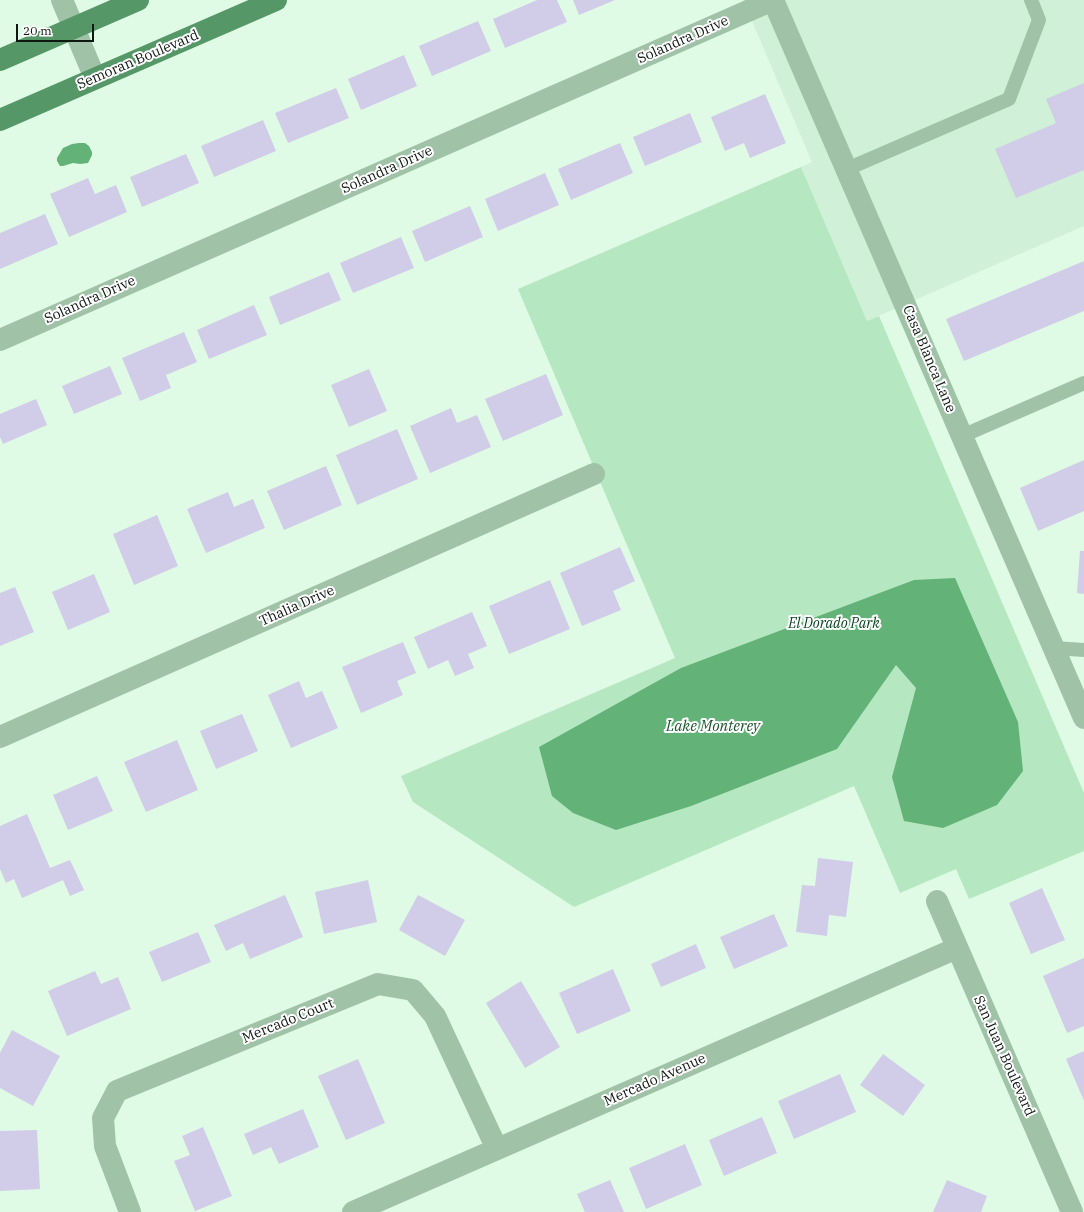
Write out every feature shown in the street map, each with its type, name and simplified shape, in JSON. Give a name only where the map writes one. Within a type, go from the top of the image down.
[{"type":"main road","points":[[0,60],[138,0]]},
{"type":"main road","name":"Semoran Boulevard","points":[[0,120],[276,0]]},
{"type":"street","points":[[62,0],[95,78]]},
{"type":"street","name":"Casa Blanca Lane","points":[[773,0],[1084,718]]},
{"type":"street","name":"Solandra Drive","points":[[0,340],[773,0]]},
{"type":"street","name":"Thalia Drive","points":[[0,737],[594,474]]},
{"type":"street","name":"San Juan Boulevard","points":[[937,901],[1072,1212]]},
{"type":"street","name":"Mercado Avenue","points":[[353,1212],[957,948]]},
{"type":"street","name":"Mercado Court","points":[[130,1212],[105,1146],[103,1118],[116,1091],[378,984],[413,990],[435,1016],[497,1149]]},
{"type":"lane","points":[[846,170],[1009,99],[1039,20],[1031,0]]},
{"type":"lane","points":[[962,436],[1084,383]]},
{"type":"lane","points":[[1054,648],[1084,650]]},
{"type":"shaded area","points":[[743,0],[1084,0],[1084,226],[867,321],[801,167],[812,162]]},
{"type":"green space","name":"El Dorado Park","points":[[801,167],[867,321],[879,316],[1084,793],[1084,851],[969,899],[956,869],[900,893],[854,786],[574,907],[413,802],[401,776],[675,658],[518,289]]},
{"type":"water","points":[[79,143],[85,143],[89,146],[92,152],[88,163],[73,163],[60,166],[57,158],[63,148]]},
{"type":"water","name":"Lake Monterey","points":[[955,578],[1018,722],[1023,771],[997,805],[943,828],[904,821],[892,777],[916,688],[896,665],[837,749],[691,806],[616,830],[573,813],[552,796],[539,747],[681,668],[914,580]]},
{"type":"building","points":[[537,0],[557,0],[567,22],[505,48],[493,19]]},
{"type":"building","points":[[573,0],[615,0],[579,15]]},
{"type":"building","points":[[478,21],[491,51],[432,76],[419,46]]},
{"type":"building","points":[[404,55],[417,86],[361,110],[348,79]]},
{"type":"building","points":[[1084,83],[1084,170],[1016,198],[995,149],[1056,123],[1046,99]]},
{"type":"building","points":[[336,88],[349,118],[288,143],[275,113]]},
{"type":"building","points":[[765,94],[786,143],[750,158],[744,143],[725,151],[711,117]]},
{"type":"building","points":[[690,113],[702,142],[645,166],[633,137]]},
{"type":"building","points":[[263,120],[276,151],[214,177],[201,146]]},
{"type":"building","points":[[620,143],[633,173],[571,200],[558,169]]},
{"type":"building","points":[[186,154],[199,183],[142,207],[130,177]]},
{"type":"building","points":[[545,173],[559,205],[498,231],[485,199]]},
{"type":"building","points":[[88,178],[95,194],[116,185],[127,212],[69,237],[50,194]]},
{"type":"building","points":[[470,206],[483,237],[425,262],[412,231]]},
{"type":"building","points":[[45,214],[58,244],[0,269],[0,233]]},
{"type":"building","points":[[401,237],[414,268],[353,293],[340,263]]},
{"type":"building","points":[[1084,261],[1084,311],[964,361],[946,319]]},
{"type":"building","points":[[329,272],[341,300],[280,325],[269,297]]},
{"type":"building","points":[[254,305],[267,335],[209,359],[197,330]]},
{"type":"building","points":[[184,332],[197,362],[166,375],[171,388],[140,401],[122,358]]},
{"type":"building","points":[[110,366],[122,394],[74,414],[62,386]]},
{"type":"building","points":[[369,369],[387,411],[349,427],[331,385]]},
{"type":"building","points":[[546,374],[563,415],[503,441],[485,399]]},
{"type":"building","points":[[36,399],[47,425],[3,444],[0,437],[0,414]]},
{"type":"building","points":[[451,408],[457,423],[477,415],[491,447],[430,473],[410,426]]},
{"type":"building","points":[[397,429],[418,479],[357,505],[336,455]]},
{"type":"building","points":[[1084,460],[1084,511],[1038,531],[1020,488]]},
{"type":"building","points":[[326,466],[342,505],[284,530],[267,491]]},
{"type":"building","points":[[228,492],[234,507],[253,499],[265,528],[206,553],[187,509]]},
{"type":"building","points":[[157,515],[178,566],[134,585],[113,534]]},
{"type":"building","points":[[620,547],[635,581],[613,591],[621,610],[582,626],[560,573]]},
{"type":"building","points":[[1080,551],[1084,551],[1084,594],[1077,593]]},
{"type":"building","points":[[94,574],[110,612],[68,630],[52,592]]},
{"type":"building","points":[[550,580],[570,629],[509,654],[489,606]]},
{"type":"building","points":[[15,587],[34,632],[0,646],[0,593]]},
{"type":"building","points":[[472,612],[487,646],[468,654],[474,668],[455,676],[448,660],[428,669],[414,637]]},
{"type":"building","points":[[403,642],[416,673],[397,681],[403,695],[361,713],[342,667]]},
{"type":"building","points":[[299,681],[306,698],[322,691],[338,728],[291,748],[268,695]]},
{"type":"building","points":[[242,714],[258,751],[216,769],[200,731]]},
{"type":"building","points":[[177,740],[198,790],[146,812],[124,762]]},
{"type":"building","points":[[97,776],[113,811],[68,830],[53,795]]},
{"type":"building","points":[[27,814],[50,868],[70,860],[84,890],[70,896],[63,880],[22,898],[14,879],[6,883],[0,869],[0,826]]},
{"type":"building","points":[[818,858],[853,862],[846,917],[829,915],[827,936],[796,932],[802,885],[815,886]]},
{"type":"building","points":[[368,880],[377,922],[324,934],[315,892]]},
{"type":"building","points":[[1042,888],[1065,940],[1031,954],[1009,903]]},
{"type":"building","points":[[285,895],[303,937],[250,959],[243,943],[226,951],[214,925]]},
{"type":"building","points":[[418,895],[465,920],[445,956],[399,930]]},
{"type":"building","points":[[774,914],[788,946],[734,969],[720,937]]},
{"type":"building","points":[[198,932],[211,962],[162,982],[149,952]]},
{"type":"building","points":[[696,944],[706,968],[661,987],[651,964]]},
{"type":"building","points":[[1084,958],[1084,1026],[1067,1033],[1043,976]]},
{"type":"building","points":[[613,969],[631,1011],[577,1034],[559,993]]},
{"type":"building","points":[[95,971],[101,984],[118,977],[131,1009],[67,1036],[48,991]]},
{"type":"building","points":[[521,981],[560,1047],[525,1068],[486,1003]]},
{"type":"building","points":[[12,1030],[60,1056],[33,1106],[0,1088],[0,1053]]},
{"type":"building","points":[[1084,1051],[1084,1101],[1066,1059]]},
{"type":"building","points":[[883,1054],[925,1085],[903,1116],[860,1085]]},
{"type":"building","points":[[358,1059],[385,1123],[346,1140],[318,1076]]},
{"type":"building","points":[[840,1074],[856,1112],[794,1139],[778,1101]]},
{"type":"building","points":[[303,1109],[319,1147],[279,1164],[271,1147],[253,1155],[244,1134]]},
{"type":"building","points":[[762,1117],[777,1153],[724,1176],[709,1140]]},
{"type":"building","points":[[203,1127],[232,1196],[195,1211],[174,1161],[190,1155],[182,1136]]},
{"type":"building","points":[[37,1130],[40,1189],[0,1191],[0,1131]]},
{"type":"building","points":[[685,1144],[702,1185],[646,1209],[629,1168]]},
{"type":"building","points":[[610,1180],[624,1212],[585,1212],[577,1194]]},
{"type":"building","points":[[947,1180],[987,1196],[981,1212],[933,1212]]}]
